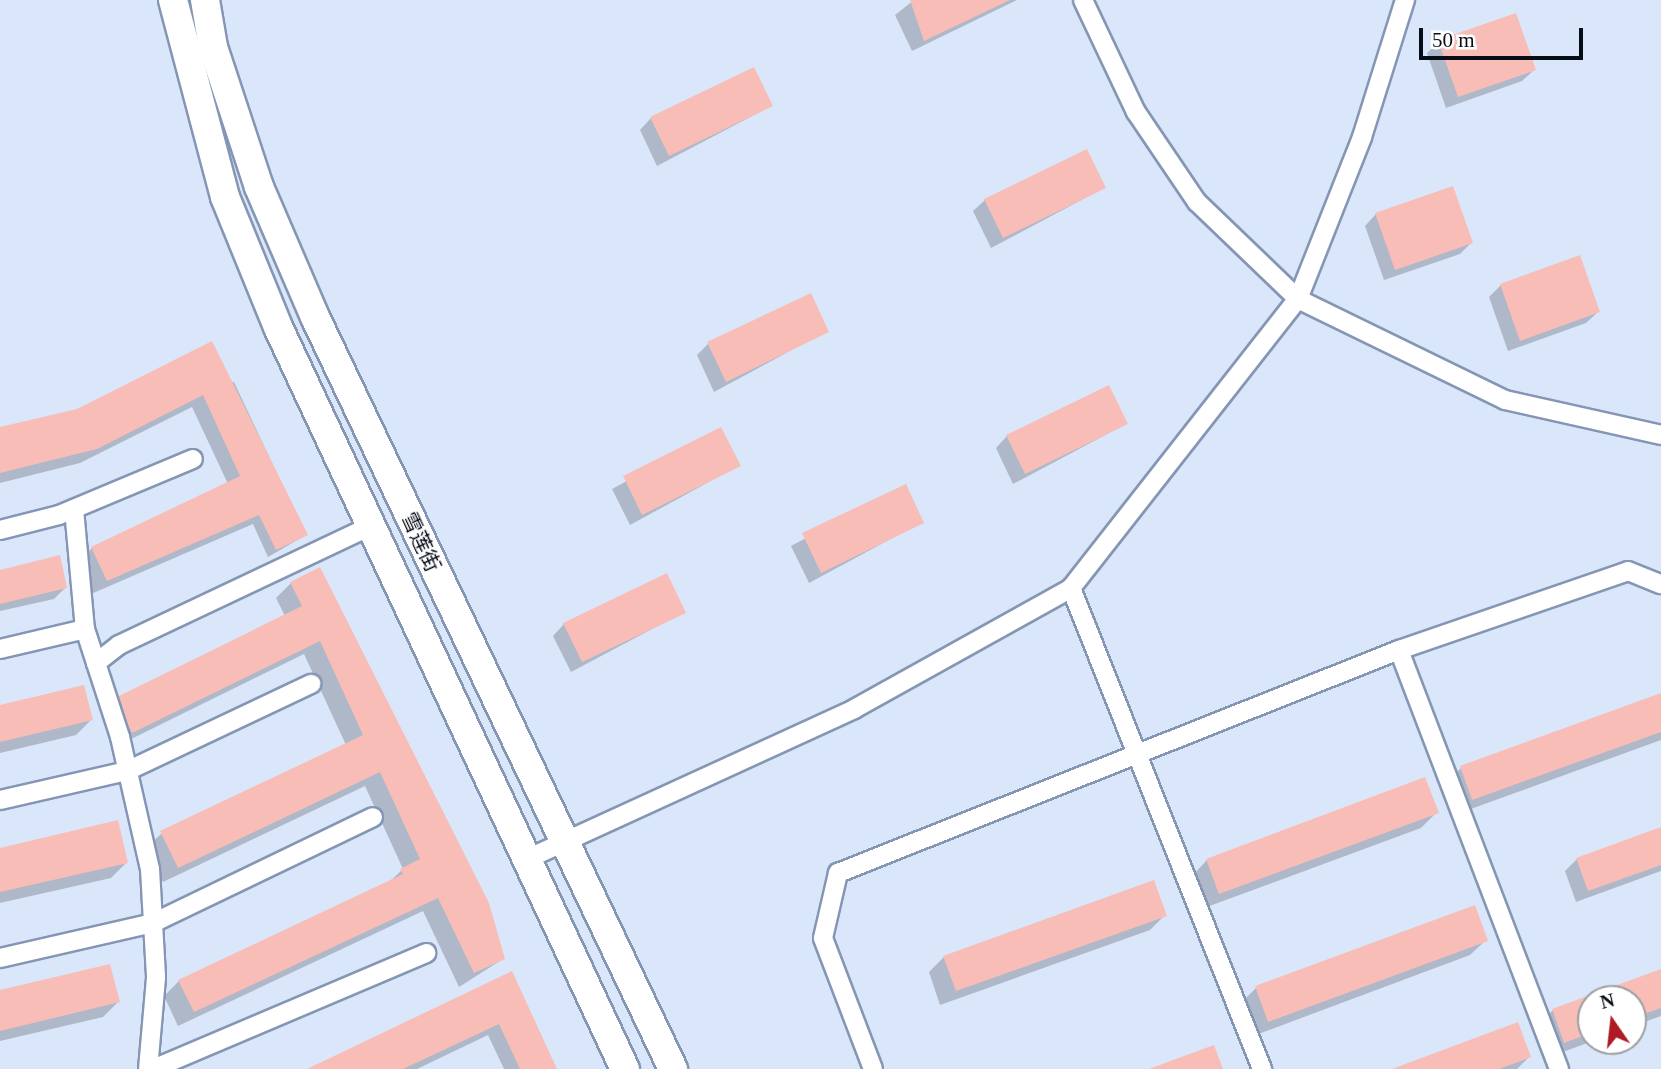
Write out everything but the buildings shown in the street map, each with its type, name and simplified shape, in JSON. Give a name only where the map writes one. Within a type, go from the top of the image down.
[{"type":"main road","name":"雪莲街","points":[[173,0],[225,197],[371,526],[625,1069]]},
{"type":"main road","name":"雪莲街","points":[[205,0],[213,47],[259,187],[562,844],[673,1069]]},
{"type":"street","points":[[1083,0],[1136,112],[1197,202],[1298,299],[1505,400],[1661,435]]},
{"type":"street","points":[[527,859],[854,709],[1071,589],[1298,299],[1362,137],[1405,0]]},
{"type":"street","points":[[0,530],[74,509],[193,459]]},
{"type":"street","points":[[74,509],[85,629],[127,771],[150,869],[156,978],[151,1069],[426,953]]},
{"type":"street","points":[[96,663],[119,645],[371,526]]},
{"type":"street","points":[[873,1069],[823,938],[838,873],[1137,757],[1399,650],[1628,571],[1661,584]]},
{"type":"street","points":[[1071,589],[1262,1069]]},
{"type":"street","points":[[0,649],[85,629]]},
{"type":"street","points":[[1399,650],[1559,1069]]},
{"type":"street","points":[[0,800],[127,771],[311,684]]},
{"type":"street","points":[[0,958],[153,923],[373,817]]}]
